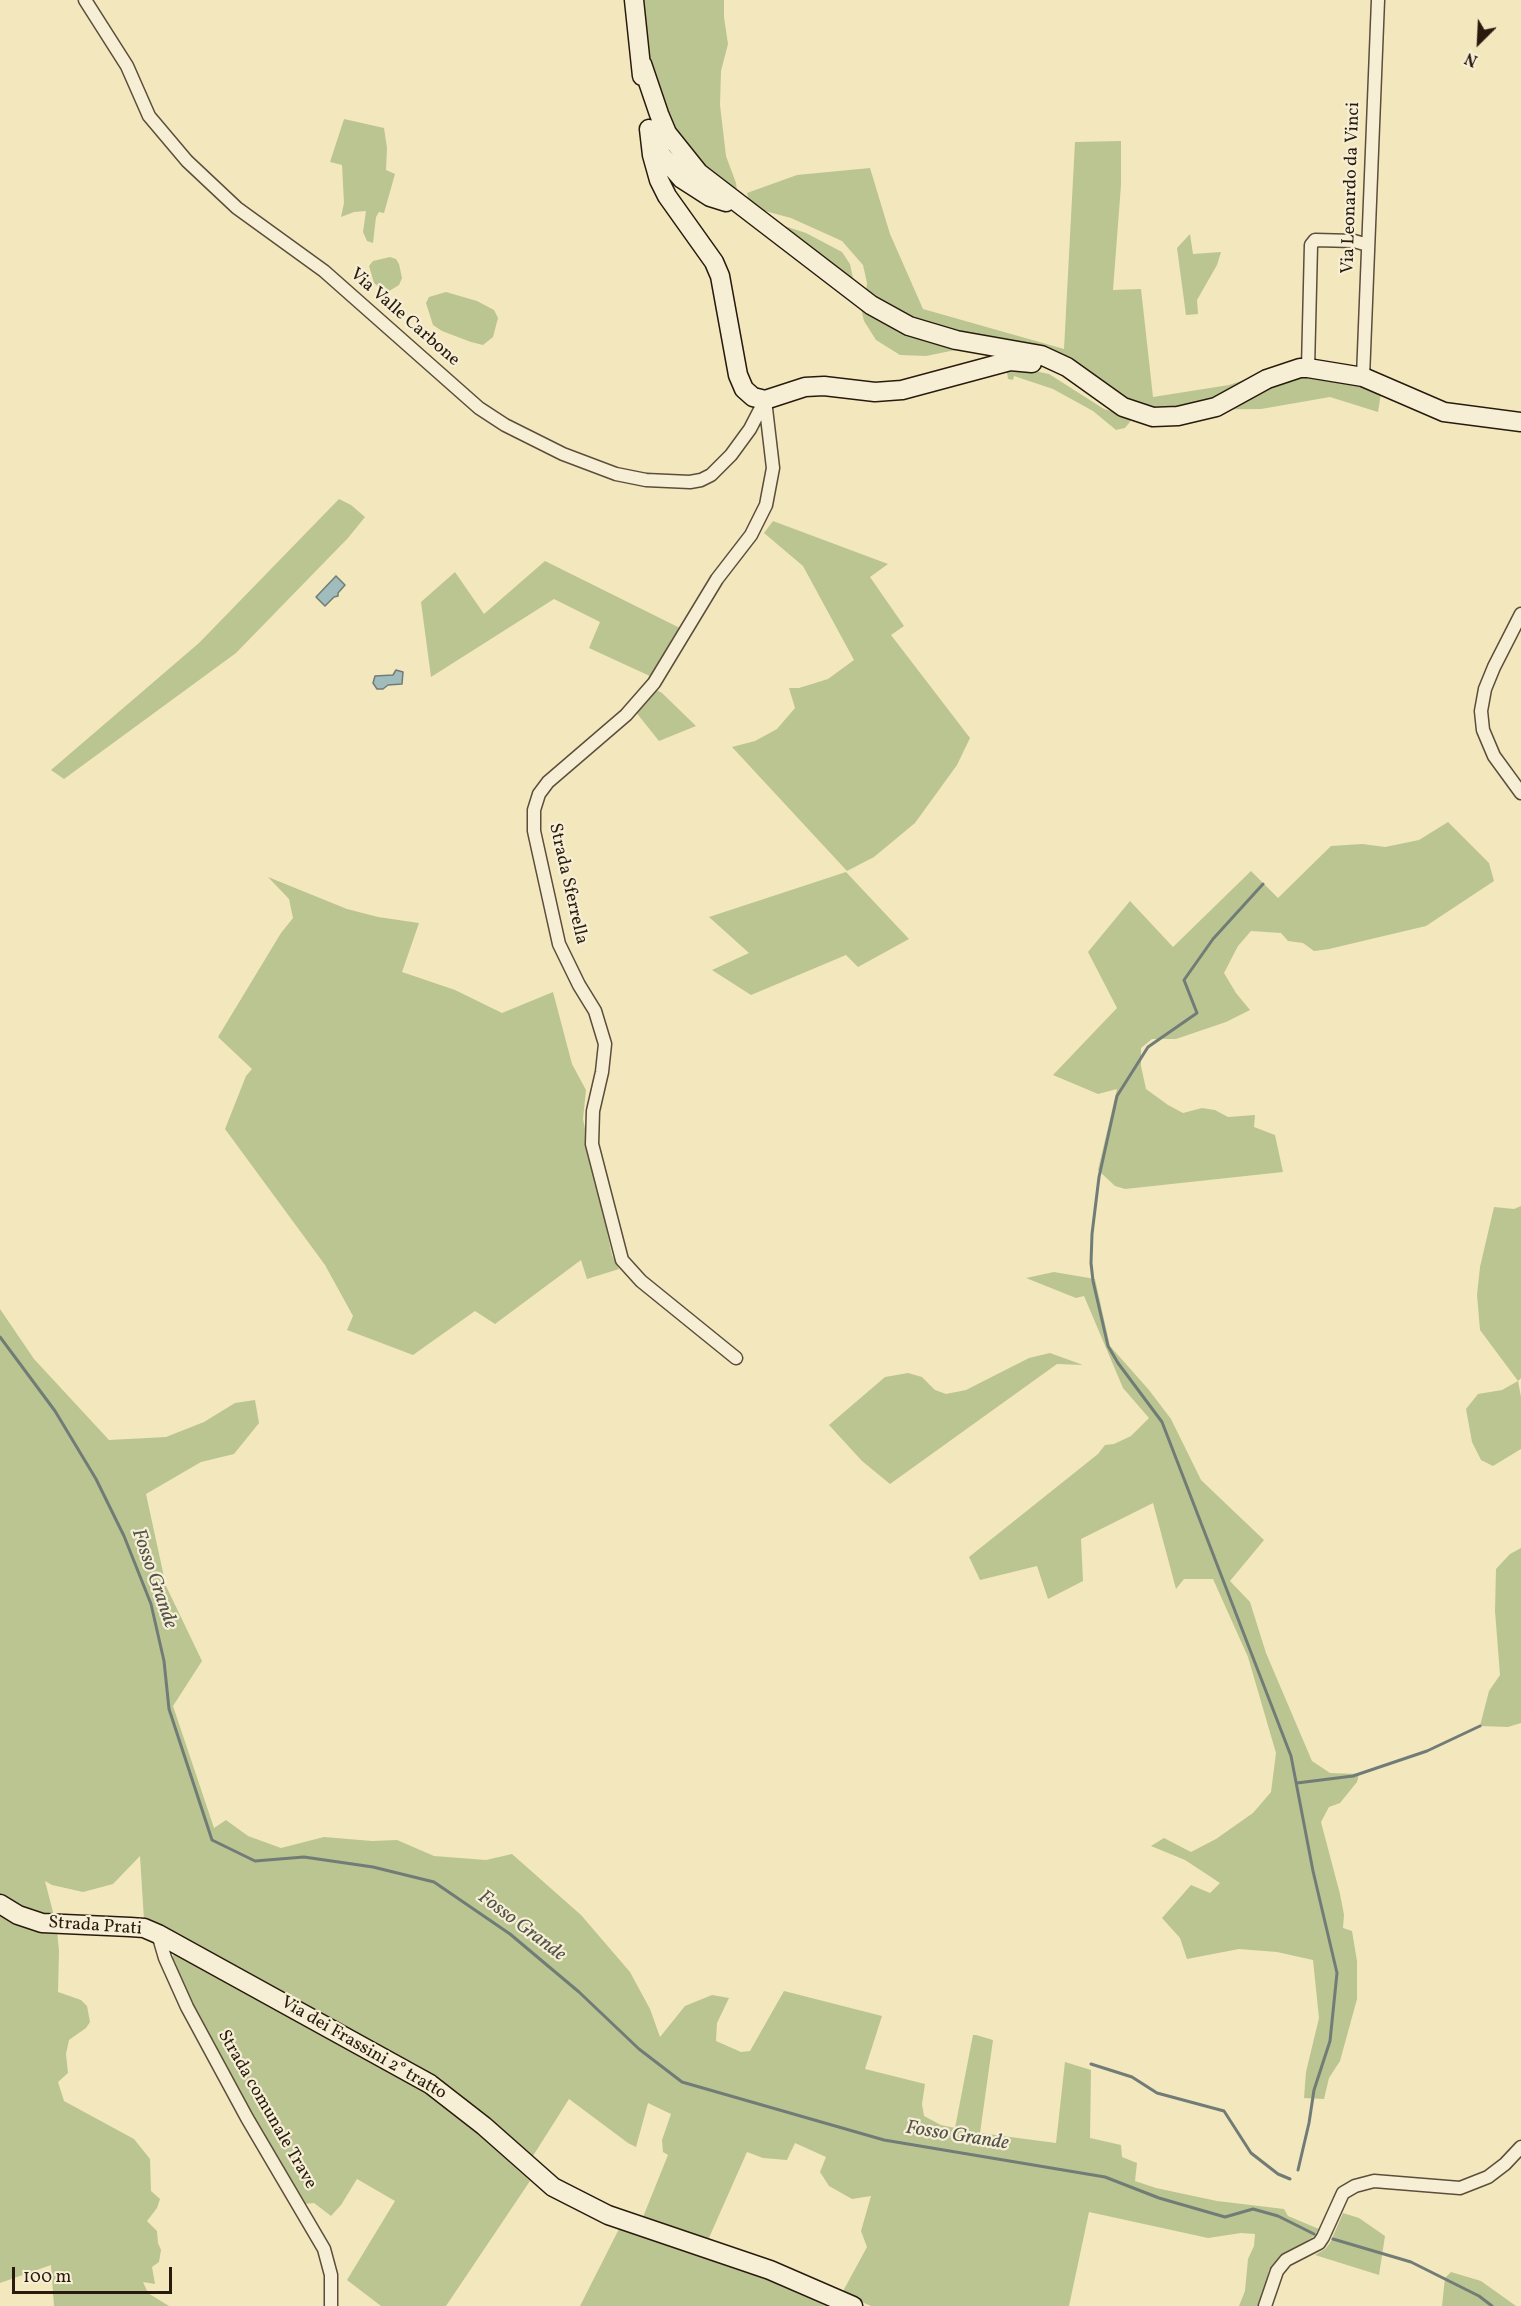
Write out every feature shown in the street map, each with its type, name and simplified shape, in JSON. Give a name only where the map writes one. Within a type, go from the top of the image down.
[{"type":"street","name":"Via Valle Carbone","points":[[85,0],[127,66],[149,116],[187,161],[237,208],[324,271],[479,408],[506,425],[563,454],[616,474],[646,480],[690,482],[711,476],[731,455],[750,429],[765,400]]},
{"type":"street","points":[[634,0],[643,83],[658,131],[657,147],[690,186],[710,197]]},
{"type":"street","name":"Via Leonardo da Vinci","points":[[1363,377],[1377,0]]},
{"type":"street","points":[[658,131],[702,176],[887,316],[927,333],[1041,355],[1067,367],[1124,407]]},
{"type":"street","points":[[658,131],[652,154],[659,180],[714,262],[724,292],[738,375],[744,389],[753,397],[765,400],[805,387],[824,386],[875,392],[902,390],[1010,360],[1041,364],[1063,375],[1108,405],[1124,407],[1153,417],[1195,413],[1225,404],[1267,379],[1300,368],[1308,368],[1363,377],[1444,412],[1521,422]]},
{"type":"street","points":[[659,180],[663,169],[677,163],[702,176]]},
{"type":"street","points":[[670,165],[672,200]]},
{"type":"street","points":[[672,200],[674,190],[677,189],[742,207]]},
{"type":"street","points":[[1308,368],[1311,245],[1315,240],[1368,245]]},
{"type":"street","name":"Strada Sferrella","points":[[736,1358],[641,1281],[622,1260],[592,1144],[593,1111],[602,1072],[605,1044],[595,1011],[579,985],[560,944],[534,831],[534,810],[539,794],[548,782],[626,715],[654,683],[717,579],[751,534],[766,505],[773,468],[765,400]]},
{"type":"street","points":[[1521,614],[1494,667],[1485,689],[1481,711],[1483,730],[1494,756],[1521,793]]},
{"type":"street","name":"Strada Prati","points":[[0,1905],[18,1915],[42,1923],[144,1928],[158,1934]]},
{"type":"street","name":"Strada comunale Trave","points":[[158,1934],[165,1958],[187,2007],[247,2118],[324,2249],[331,2275],[331,2306]]},
{"type":"street","name":"Via dei Frassini 2° tratto","points":[[158,1934],[430,2084],[484,2126],[553,2187],[608,2214],[770,2270],[853,2306]]},
{"type":"street","points":[[1265,2306],[1277,2271],[1286,2260],[1319,2243],[1343,2193],[1355,2186],[1374,2181],[1460,2188],[1488,2177],[1521,2147]]},
{"type":"green space","points":[[640,0],[724,0],[728,44],[721,71],[720,105],[726,156],[736,183],[738,198],[707,171],[672,126],[648,61]]},
{"type":"green space","points":[[344,119],[384,128],[387,148],[386,170],[395,174],[384,213],[379,212],[376,217],[373,243],[367,241],[363,232],[366,211],[354,212],[341,217],[344,203],[342,165],[330,162]]},
{"type":"green space","points":[[1121,141],[1121,185],[1113,290],[1141,289],[1153,397],[1229,385],[1272,371],[1313,364],[1381,393],[1378,412],[1330,397],[1261,409],[1150,410],[1134,405],[1108,389],[892,311],[866,292],[867,283],[863,265],[842,241],[791,218],[750,207],[747,193],[797,175],[870,168],[890,234],[923,309],[1064,349],[1075,142]]},
{"type":"green space","points":[[775,223],[806,233],[842,252],[850,264],[854,283]]},
{"type":"green space","points":[[1190,234],[1193,254],[1221,252],[1217,265],[1197,300],[1198,314],[1186,315],[1177,248]]},
{"type":"green space","points":[[390,257],[396,259],[399,264],[402,278],[399,285],[386,293],[374,283],[369,266],[373,261]]},
{"type":"green space","points":[[446,292],[477,301],[494,310],[498,318],[493,337],[483,345],[442,331],[433,325],[426,303],[429,297]]},
{"type":"green space","points":[[860,304],[965,348],[926,356],[900,355],[876,340],[864,321]]},
{"type":"green space","points":[[1006,365],[1049,374],[1104,409],[1133,418],[1125,428],[1116,430],[1093,411],[1053,389],[1014,376],[1013,380],[1008,379]]},
{"type":"green space","points":[[339,499],[351,505],[365,517],[348,538],[236,653],[64,779],[51,770],[199,643]]},
{"type":"green space","points":[[773,521],[888,564],[870,577],[904,626],[891,635],[970,738],[957,765],[915,823],[874,857],[847,871],[732,747],[755,741],[777,729],[795,708],[789,688],[799,688],[828,679],[854,660],[803,566],[764,533]]},
{"type":"green space","points":[[545,561],[682,629],[652,677],[589,648],[600,622],[554,599],[431,677],[421,602],[455,572],[484,614]]},
{"type":"green space","points":[[655,689],[696,726],[659,741],[635,711]]},
{"type":"green space","points":[[1448,822],[1489,863],[1494,881],[1426,926],[1329,949],[1314,951],[1303,943],[1288,941],[1281,933],[1251,931],[1238,946],[1224,973],[1250,1010],[1226,1022],[1176,1039],[1152,1039],[1141,1048],[1141,1066],[1146,1089],[1183,1113],[1202,1108],[1215,1110],[1228,1117],[1255,1115],[1254,1127],[1275,1135],[1283,1172],[1125,1189],[1115,1186],[1098,1170],[1117,1089],[1098,1094],[1053,1075],[1117,1008],[1088,952],[1130,901],[1173,947],[1251,871],[1278,898],[1331,846],[1362,844],[1385,847],[1419,840]]},
{"type":"green space","points":[[846,872],[909,939],[858,967],[846,955],[751,995],[712,970],[749,953],[709,917]]},
{"type":"green space","points":[[268,877],[347,909],[378,917],[419,923],[402,972],[455,990],[502,1013],[553,992],[572,1064],[586,1090],[583,1119],[612,1255],[619,1269],[587,1279],[581,1260],[495,1324],[475,1311],[413,1355],[347,1330],[353,1316],[325,1265],[225,1129],[246,1076],[252,1069],[218,1037],[281,933],[293,918],[289,899]]},
{"type":"green space","points":[[1521,1206],[1521,1378],[1518,1381],[1480,1330],[1477,1295],[1480,1267],[1494,1207],[1514,1209]]},
{"type":"green space","points":[[1054,1272],[1095,1279],[1110,1346],[1171,1419],[1201,1480],[1264,1540],[1230,1581],[1250,1602],[1266,1653],[1312,1761],[1330,1773],[1359,1774],[1357,1782],[1340,1803],[1329,1807],[1321,1822],[1340,1894],[1344,1915],[1343,1928],[1352,1931],[1357,1961],[1357,1999],[1340,2061],[1329,2078],[1324,2099],[1304,2098],[1306,2072],[1319,2018],[1313,1960],[1277,1952],[1239,1949],[1187,1959],[1180,1938],[1162,1918],[1191,1885],[1210,1893],[1220,1883],[1185,1860],[1151,1846],[1164,1838],[1191,1852],[1216,1839],[1253,1813],[1271,1792],[1276,1753],[1248,1657],[1213,1579],[1184,1579],[1176,1589],[1153,1503],[1081,1539],[1083,1581],[1048,1599],[1037,1566],[980,1580],[969,1557],[1098,1454],[1105,1445],[1114,1444],[1131,1436],[1149,1418],[1123,1388],[1084,1296],[1076,1298],[1026,1278]]},
{"type":"green space","points":[[0,1309],[34,1359],[109,1440],[166,1437],[204,1422],[235,1403],[255,1400],[259,1423],[234,1454],[201,1462],[146,1494],[166,1586],[202,1661],[173,1706],[214,1828],[226,1820],[248,1836],[281,1848],[324,1837],[372,1841],[397,1840],[434,1856],[486,1860],[512,1854],[581,1915],[630,1972],[650,2009],[660,2037],[685,2006],[712,1995],[729,1998],[717,2023],[716,2041],[741,2052],[750,2051],[784,1991],[882,2016],[865,2069],[925,2084],[922,2104],[924,2116],[941,2125],[955,2128],[973,2035],[976,2035],[993,2040],[980,2133],[1056,2143],[1065,2062],[1091,2070],[1090,2138],[1121,2145],[1122,2157],[1137,2163],[1135,2181],[1156,2188],[1217,2201],[1284,2209],[1288,2216],[1319,2229],[1314,2236],[1284,2256],[1269,2270],[1260,2306],[1239,2306],[1245,2291],[1248,2259],[1254,2246],[1255,2234],[1241,2233],[1208,2238],[1089,2212],[1069,2306],[871,2306],[842,2293],[867,2247],[861,2231],[871,2196],[852,2199],[829,2186],[820,2172],[826,2157],[795,2143],[787,2160],[763,2158],[747,2152],[708,2240],[643,2217],[668,2155],[663,2152],[662,2140],[671,2114],[648,2103],[636,2147],[569,2099],[531,2159],[451,2088],[413,2064],[344,2026],[295,2004],[144,1920],[140,1856],[113,1884],[83,1892],[52,1885],[45,1881],[55,1920],[17,1905],[0,1894]]},
{"type":"green space","points":[[1050,1353],[1083,1365],[1057,1364],[890,1484],[862,1461],[829,1425],[885,1377],[908,1373],[922,1377],[935,1390],[946,1394],[966,1390],[1029,1358]]},
{"type":"green space","points":[[1518,1381],[1521,1397],[1521,1449],[1493,1466],[1481,1460],[1472,1442],[1466,1409],[1478,1394],[1502,1390]]},
{"type":"green space","points":[[1521,1548],[1521,1723],[1508,1727],[1480,1726],[1489,1691],[1500,1675],[1495,1611],[1496,1569],[1510,1554]]},
{"type":"green space","points":[[0,1914],[57,1930],[58,1992],[81,2000],[87,2006],[90,2022],[86,2028],[69,2040],[66,2054],[68,2073],[58,2082],[64,2101],[134,2139],[150,2159],[151,2191],[160,2199],[157,2208],[147,2221],[157,2231],[161,2250],[159,2262],[152,2267],[155,2284],[143,2282],[148,2293],[169,2306],[54,2306],[51,2265],[0,2283]]},
{"type":"green space","points":[[175,1953],[285,2014],[400,2072],[453,2111],[530,2181],[446,2306],[381,2306],[347,2280],[395,2201],[357,2179],[341,2205],[331,2216],[314,2203],[304,2204],[298,2198],[216,2051],[171,1959]]},
{"type":"green space","points":[[1343,2213],[1359,2218],[1385,2236],[1379,2275],[1315,2255],[1330,2243]]},
{"type":"green space","points":[[620,2227],[764,2276],[831,2304],[830,2306],[580,2306]]},
{"type":"green space","points":[[1451,2272],[1481,2281],[1516,2306],[1442,2306],[1445,2278]]},
{"type":"water","points":[[336,576],[345,585],[338,596],[325,606],[316,597]]},
{"type":"water","points":[[396,670],[403,672],[402,684],[377,689],[373,683],[375,676],[393,675]]},
{"type":"waterway","points":[[1263,884],[1213,939],[1184,980],[1197,1013],[1148,1047],[1117,1096],[1099,1177],[1091,1263],[1108,1346],[1162,1422],[1291,1756],[1313,1871],[1337,1973],[1330,2041],[1314,2090],[1298,2170]]},
{"type":"waterway","name":"Fosso Grande","points":[[0,1337],[55,1411],[96,1479],[124,1536],[151,1604],[164,1661],[169,1709],[212,1840],[255,1861],[304,1857],[373,1867],[434,1882],[510,1934],[579,1992],[639,2049],[682,2082],[884,2140],[1105,2177],[1159,2198],[1225,2217],[1253,2209],[1278,2216],[1314,2234]]},
{"type":"waterway","points":[[1297,1783],[1353,1776],[1427,1751],[1480,1726]]},
{"type":"waterway","points":[[1091,2064],[1132,2077],[1157,2093],[1224,2111],[1251,2153],[1278,2174],[1290,2179]]},
{"type":"waterway","name":"Fosso Grande","points":[[1333,2239],[1411,2262],[1479,2296],[1492,2306]]}]
